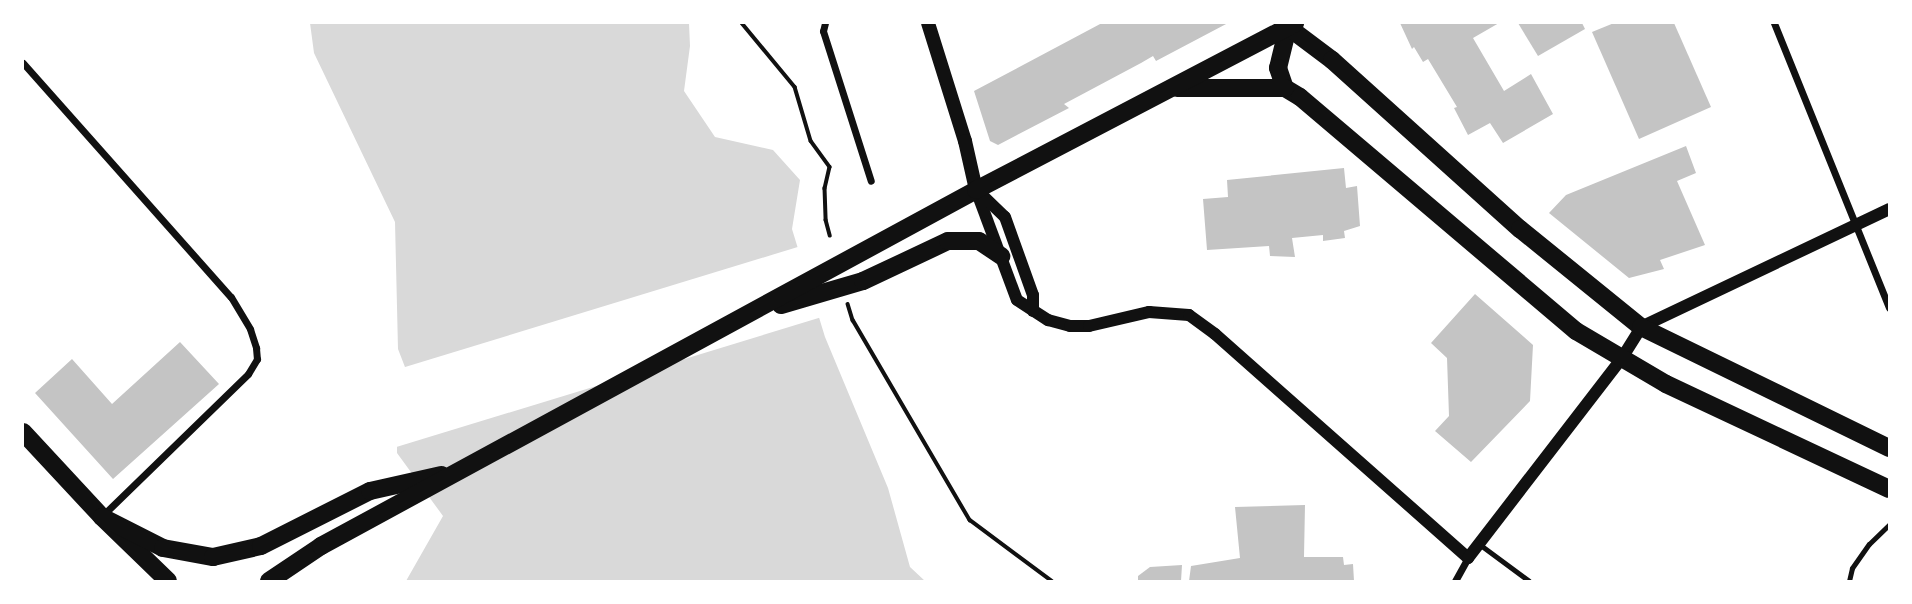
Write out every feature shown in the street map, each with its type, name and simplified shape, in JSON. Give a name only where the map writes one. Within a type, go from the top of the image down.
[{"type":"highway","points":[[1289,24],[1278,68],[1285,88],[1321,114],[1576,331],[1666,384],[1889,489]]},
{"type":"highway","points":[[269,581],[313,551],[457,472],[976,190],[1289,24]]},
{"type":"highway","points":[[1289,24],[1520,229],[1641,327],[1889,448]]},
{"type":"highway","points":[[1170,89],[1285,88]]},
{"type":"highway","points":[[758,310],[817,297],[863,281],[948,241],[979,241],[1001,256]]},
{"type":"highway","points":[[23,432],[102,517],[168,581]]},
{"type":"highway","points":[[102,517],[163,548],[213,557],[261,546],[354,499],[393,485],[457,472]]},
{"type":"main road","points":[[928,23],[965,141],[976,190]]},
{"type":"street","points":[[825,23],[823,31],[871,181]]},
{"type":"street","points":[[1774,23],[1889,308]]},
{"type":"street","points":[[23,63],[231,297],[246,321],[256,348],[255,366],[102,517]]},
{"type":"street","points":[[976,190],[1017,300],[1048,320],[1070,326],[1089,326],[1149,312],[1189,315],[1215,334],[1468,558]]},
{"type":"street","points":[[976,190],[1005,217],[1033,295],[1032,311]]},
{"type":"street","points":[[1455,581],[1468,558],[1622,358],[1641,327],[1889,209]]},
{"type":"lane","points":[[1849,581],[1852,568],[1869,544],[1889,526]]},
{"type":"lane","points":[[1479,544],[1529,581]]},
{"type":"path","points":[[741,23],[794,87],[811,141],[830,167],[825,188],[826,220],[830,235]]},
{"type":"path","points":[[846,295],[853,320],[970,520],[1052,581]]},
{"type":"shaded area","points":[[310,23],[689,23],[690,46],[684,91],[715,137],[773,150],[800,180],[792,229],[825,337],[888,488],[910,567],[925,581],[406,581],[443,516],[397,453],[397,425],[415,393],[398,349],[395,222],[314,53]]},
{"type":"pier","points":[[801,246],[823,317],[387,450],[365,379]]},
{"type":"building","points":[[1102,23],[1228,23],[1156,61],[1153,56],[1064,104],[1069,108],[998,145],[990,141],[974,91]]},
{"type":"building","points":[[1400,23],[1499,23],[1473,38],[1504,91],[1531,74],[1553,114],[1503,143],[1490,123],[1468,135],[1454,108],[1457,107],[1428,59],[1423,62],[1414,47],[1412,49]]},
{"type":"building","points":[[1518,23],[1582,23],[1585,29],[1538,56]]},
{"type":"building","points":[[1614,23],[1674,23],[1711,107],[1639,139],[1592,32]]},
{"type":"building","points":[[1686,146],[1696,173],[1677,181],[1705,245],[1660,260],[1664,269],[1629,278],[1549,213],[1566,195]]},
{"type":"building","points":[[1344,168],[1346,188],[1357,186],[1360,226],[1344,231],[1345,238],[1323,241],[1323,235],[1292,238],[1295,257],[1270,256],[1269,246],[1207,250],[1203,199],[1228,197],[1227,180]]},
{"type":"building","points":[[1475,294],[1533,345],[1530,401],[1471,462],[1435,431],[1449,416],[1447,358],[1431,343]]},
{"type":"building","points":[[180,342],[219,384],[113,479],[35,393],[72,359],[112,404]]},
{"type":"building","points":[[1305,505],[1304,557],[1343,557],[1344,565],[1353,564],[1354,581],[1189,581],[1191,566],[1240,558],[1235,507]]},
{"type":"building","points":[[1182,565],[1181,581],[1138,581],[1138,576],[1150,567]]}]
